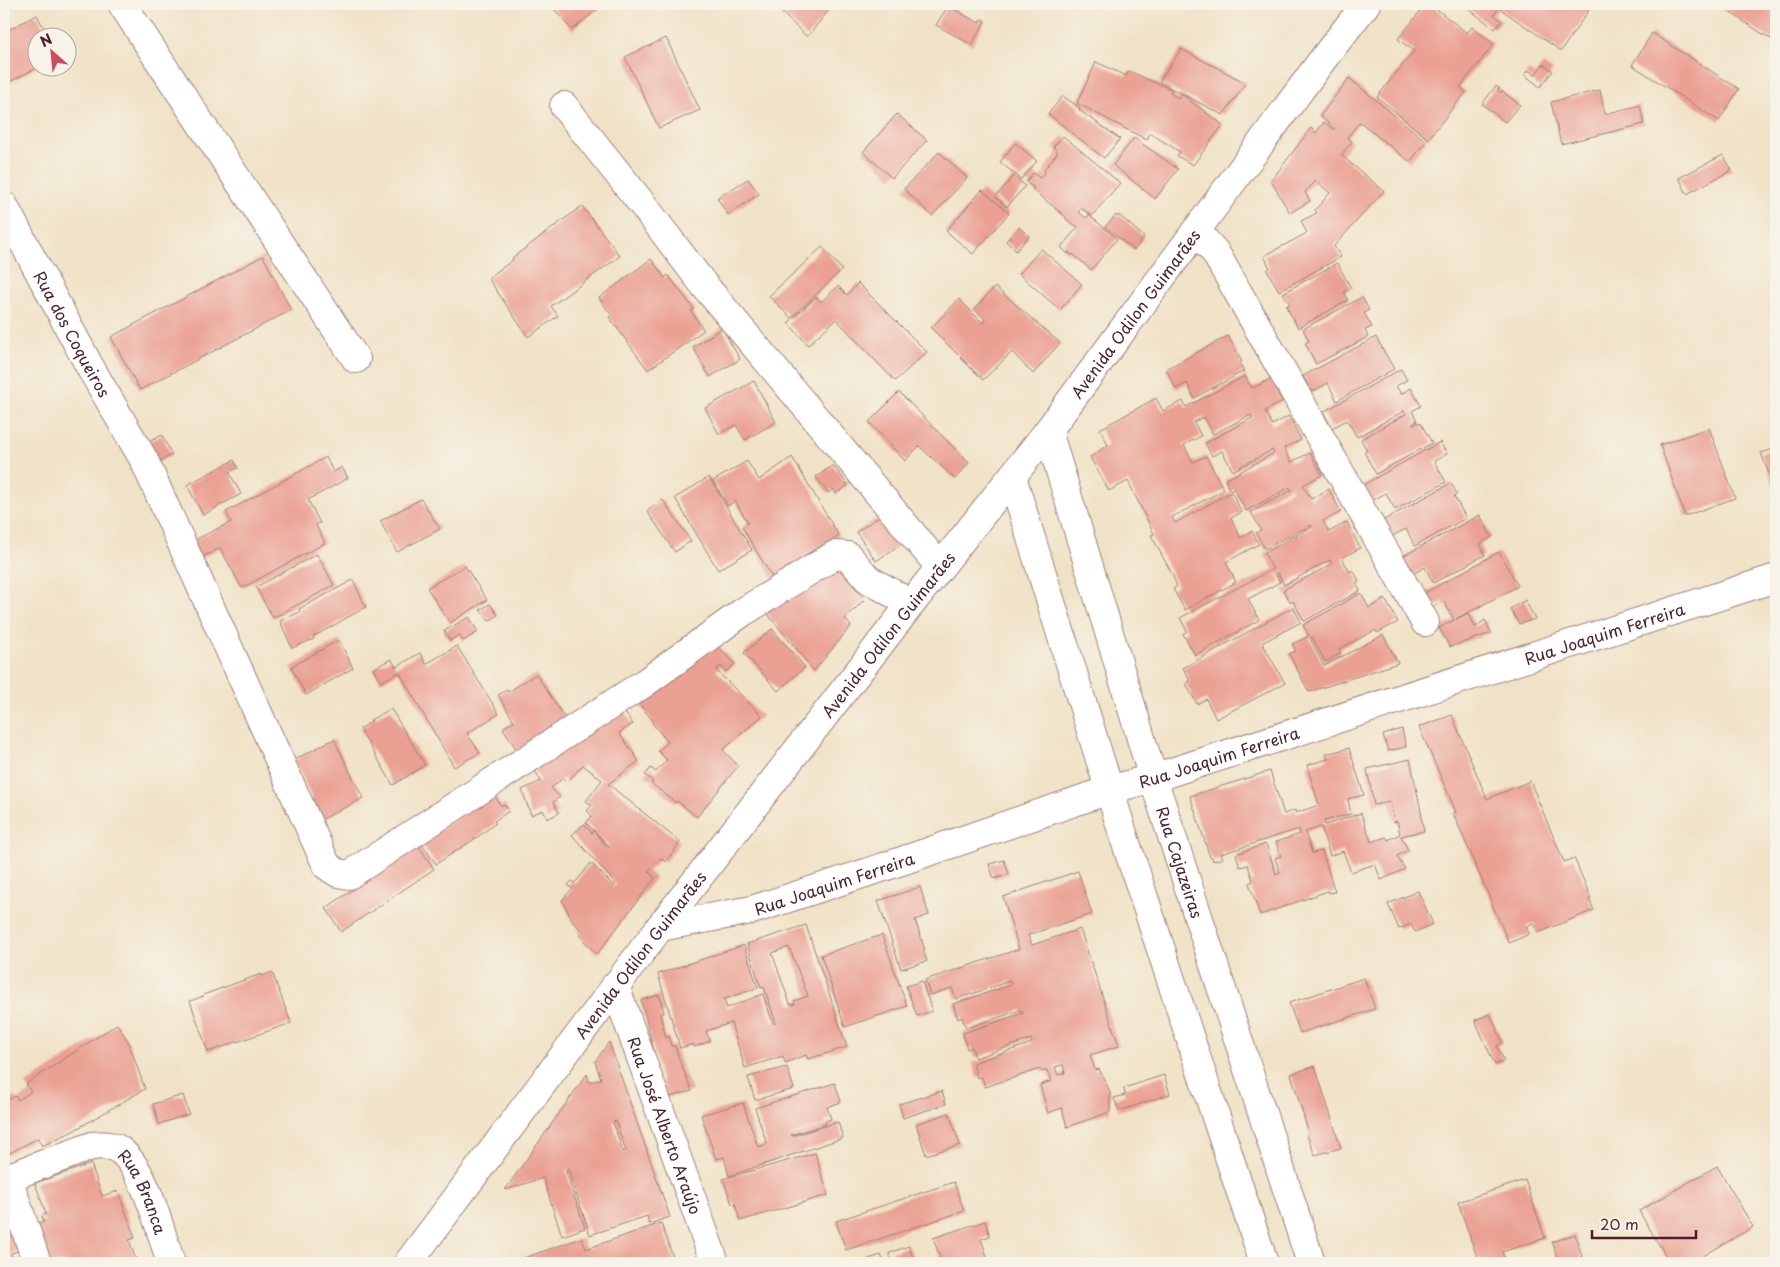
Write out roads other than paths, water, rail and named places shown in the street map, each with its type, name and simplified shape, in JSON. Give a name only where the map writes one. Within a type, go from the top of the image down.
[{"type":"street","points":[[122,4],[356,359]]},
{"type":"street","name":"Avenida Odilon Guimarães","points":[[408,1263],[660,927],[940,567],[1048,432],[1323,59],[1366,4]]},
{"type":"street","points":[[564,106],[643,204],[704,284],[940,567]]},
{"type":"street","name":"Rua dos Coqueiros","points":[[4,206],[90,366],[144,460],[327,866],[338,873],[349,875],[646,682],[743,612],[835,555],[848,556],[868,579],[911,604]]},
{"type":"street","points":[[1196,231],[1215,252],[1425,622]]},
{"type":"street","name":"Rua Cajazeiras","points":[[1048,432],[1153,778],[1311,1263]]},
{"type":"street","points":[[1012,476],[1109,790],[1264,1263]]},
{"type":"street","name":"Rua Joaquim Ferreira","points":[[660,927],[752,910],[1109,790],[1153,778],[1776,578]]},
{"type":"street","name":"Rua José Alberto Araújo","points":[[615,986],[715,1263]]},
{"type":"street","name":"Rua Branca","points":[[6,1179],[92,1146],[100,1145],[117,1148],[129,1158],[143,1181],[171,1263]]},
{"type":"street","points":[[6,1179],[37,1263]]}]
